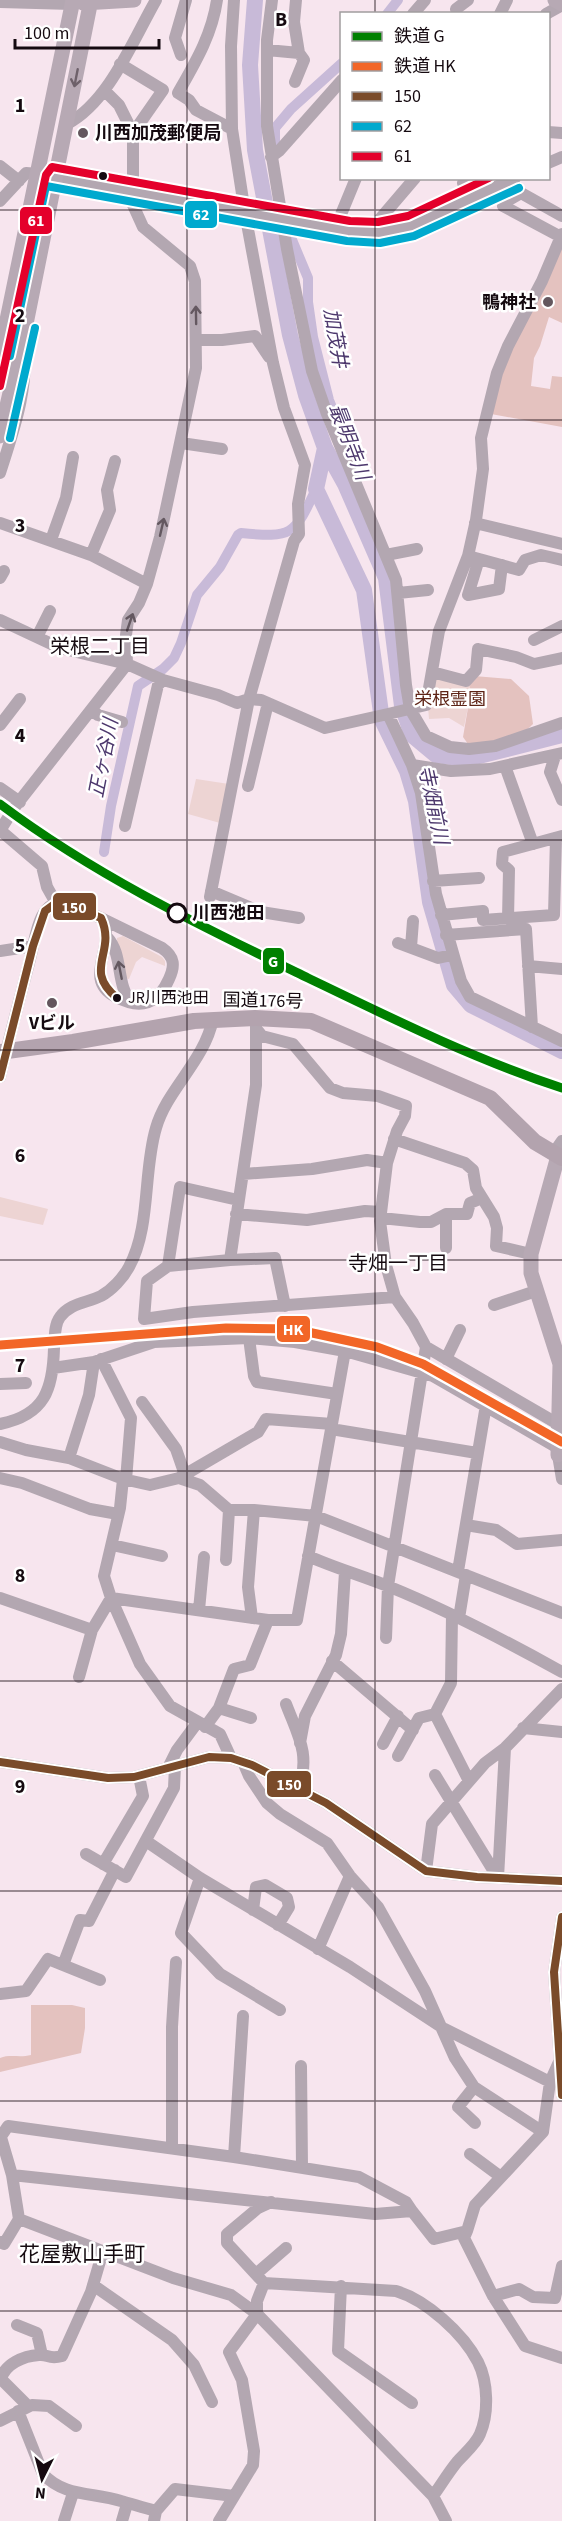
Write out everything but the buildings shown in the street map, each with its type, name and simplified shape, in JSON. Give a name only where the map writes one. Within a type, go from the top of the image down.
[{"type":"highway","name":"国道176号","points":[[3,1052],[73,1042],[173,1023],[213,1019],[256,1025],[311,1021],[490,1098],[534,1142],[559,1152]]},
{"type":"main road","points":[[0,354],[1,339],[73,2],[134,0]]},
{"type":"main road","points":[[555,0],[562,5]]},
{"type":"main road","points":[[0,436],[24,334],[90,1]]},
{"type":"main road","points":[[559,1152],[531,1254],[531,1273],[560,1364],[559,1454]]},
{"type":"street","points":[[67,124],[78,118],[105,91],[156,0]]},
{"type":"street","points":[[181,55],[175,38],[186,0]]},
{"type":"street","points":[[218,0],[210,31],[198,59],[177,93],[189,100],[196,110],[232,129]]},
{"type":"street","points":[[234,0],[231,46],[232,129],[273,363],[284,408],[305,465],[298,504],[299,534],[294,541],[249,699],[210,894],[261,912],[299,918]]},
{"type":"street","points":[[272,0],[267,50],[267,126],[280,219],[312,371],[327,414],[386,555],[398,593],[408,709],[426,736],[450,747],[469,749],[495,746],[562,723]]},
{"type":"street","points":[[295,82],[304,60],[300,54],[294,22],[296,0]]},
{"type":"street","points":[[414,12],[425,0]]},
{"type":"street","points":[[457,12],[456,9],[468,0]]},
{"type":"street","points":[[0,2],[73,2]]},
{"type":"street","points":[[267,50],[300,54]]},
{"type":"street","points":[[120,64],[163,90],[133,133]]},
{"type":"street","points":[[271,157],[279,151],[340,82]]},
{"type":"street","points":[[56,903],[47,887],[42,866],[0,829],[128,664],[126,635],[128,620],[147,584],[162,527],[196,368],[195,281],[190,266],[143,227],[134,205],[133,133],[119,105],[105,91]]},
{"type":"street","points":[[0,166],[19,181]]},
{"type":"street","points":[[0,200],[26,173],[38,174],[334,229],[379,233],[411,226],[511,180]]},
{"type":"street","points":[[334,229],[355,180]]},
{"type":"street","points":[[379,233],[380,219],[413,180]]},
{"type":"street","points":[[465,180],[463,183],[471,199]]},
{"type":"street","points":[[502,565],[499,589],[468,595],[483,469],[481,438],[497,373],[504,353],[542,281],[561,236],[503,206],[521,193],[562,216]]},
{"type":"street","points":[[0,473],[23,400],[27,366],[24,334]]},
{"type":"street","points":[[196,340],[255,336],[273,363]]},
{"type":"street","points":[[181,443],[222,449]]},
{"type":"street","points":[[51,540],[66,498],[73,457]]},
{"type":"street","points":[[92,555],[110,510],[107,490],[115,461]]},
{"type":"street","points":[[18,528],[22,516]]},
{"type":"street","points":[[0,523],[92,555],[147,584]]},
{"type":"street","points":[[475,523],[562,544]]},
{"type":"street","points":[[386,555],[417,549]]},
{"type":"street","points":[[473,558],[519,570],[525,560],[541,555],[562,560]]},
{"type":"street","points":[[0,620],[60,648],[128,664],[157,678],[218,695],[237,703],[249,699],[268,703],[325,728],[426,705],[439,631],[473,558]]},
{"type":"street","points":[[398,593],[428,590]]},
{"type":"street","points":[[37,637],[50,610]]},
{"type":"street","points":[[534,640],[562,626]]},
{"type":"street","points":[[432,672],[466,681],[476,670],[478,649],[534,663],[562,658]]},
{"type":"street","points":[[126,826],[158,685],[157,678]]},
{"type":"street","points":[[0,724],[20,699]]},
{"type":"street","points":[[248,786],[268,703]]},
{"type":"street","points":[[91,710],[98,715],[122,722]]},
{"type":"street","points":[[385,714],[412,765],[421,793],[434,881],[446,935],[447,957],[461,981],[467,1001],[562,1041]]},
{"type":"street","points":[[412,765],[451,771],[505,766],[558,754]]},
{"type":"street","points":[[558,754],[550,772],[562,800]]},
{"type":"street","points":[[505,766],[532,844]]},
{"type":"street","points":[[0,789],[20,802]]},
{"type":"street","points":[[441,915],[483,911],[483,921],[508,919],[554,915],[559,897],[559,837],[503,852],[502,864],[509,870],[508,919]]},
{"type":"street","points":[[434,881],[479,878]]},
{"type":"street","points":[[0,1077],[3,1052],[33,946],[42,916],[50,906],[56,903],[70,903],[101,918],[162,948],[172,957],[172,972],[162,994],[150,1002],[132,1003],[108,992],[99,980],[107,937],[106,927],[101,918]]},
{"type":"street","points":[[412,921],[404,945],[447,957]]},
{"type":"street","points":[[446,935],[526,929],[532,1027]]},
{"type":"street","points":[[107,937],[115,945],[124,995],[132,1003]]},
{"type":"street","points":[[0,951],[33,946]]},
{"type":"street","points":[[528,966],[562,969]]},
{"type":"street","points":[[0,1424],[16,1421],[31,1413],[44,1400],[51,1384],[55,1331],[60,1317],[72,1306],[101,1296],[119,1282],[130,1266],[139,1236],[156,1127],[209,1037],[213,1019]]},
{"type":"street","points":[[256,1025],[262,1036],[293,1044],[330,1088],[378,1096],[406,1106],[405,1116],[394,1139],[387,1163],[381,1215],[386,1265],[395,1297],[426,1347],[559,1421]]},
{"type":"street","points":[[230,1260],[256,1085],[256,1025]]},
{"type":"street","points":[[394,1139],[465,1163],[472,1170],[476,1188],[494,1217],[497,1228],[496,1246],[531,1254]]},
{"type":"street","points":[[243,1174],[312,1169],[367,1160],[387,1163]]},
{"type":"street","points":[[168,1266],[180,1187],[238,1200]]},
{"type":"street","points":[[236,1214],[307,1220],[365,1211],[431,1222],[446,1214],[467,1214],[470,1203],[482,1198]]},
{"type":"street","points":[[446,1214],[446,1248]]},
{"type":"street","points":[[285,1306],[275,1258],[230,1260],[168,1266],[147,1281],[144,1319],[193,1312],[285,1306],[395,1297]]},
{"type":"street","points":[[494,1305],[536,1291]]},
{"type":"street","points":[[446,1359],[460,1330]]},
{"type":"street","points":[[54,1362],[97,1361],[154,1342],[249,1338],[295,1342],[345,1351],[434,1376],[486,1405],[559,1454],[562,1479]]},
{"type":"street","points":[[249,1338],[254,1376],[257,1382],[337,1394]]},
{"type":"street","points":[[386,1638],[388,1586],[426,1347]]},
{"type":"street","points":[[111,1598],[268,1620],[297,1620],[345,1351]]},
{"type":"street","points":[[69,1458],[97,1361]]},
{"type":"street","points":[[97,1361],[131,1418],[125,1480],[104,1576],[111,1598],[140,1664],[170,1706],[220,1734],[267,1803],[280,1814],[327,1843],[350,1876],[378,1907],[443,2028],[455,2058],[474,2087],[543,2132]]},
{"type":"street","points":[[0,1384],[26,1383]]},
{"type":"street","points":[[142,1402],[176,1449],[182,1476]]},
{"type":"street","points":[[398,1756],[419,1718],[435,1714],[451,1683],[466,1525],[486,1405]]},
{"type":"street","points":[[0,1442],[26,1450],[69,1458],[125,1480],[150,1485],[182,1476],[258,1432],[266,1419],[332,1426],[477,1453]]},
{"type":"street","points":[[182,1476],[200,1485],[228,1510],[316,1516],[562,1612]]},
{"type":"street","points":[[0,1478],[22,1483],[90,1509],[118,1514]]},
{"type":"street","points":[[226,1560],[228,1510]]},
{"type":"street","points":[[252,1618],[248,1587],[254,1510]]},
{"type":"street","points":[[466,1525],[496,1530],[517,1544],[562,1540]]},
{"type":"street","points":[[112,1545],[162,1556]]},
{"type":"street","points":[[308,1556],[345,1572],[388,1586],[456,1616],[562,1672]]},
{"type":"street","points":[[200,1610],[204,1557]]},
{"type":"street","points":[[300,1743],[305,1716],[332,1661],[341,1634],[345,1572]]},
{"type":"street","points":[[0,1598],[92,1630]]},
{"type":"street","points":[[80,1677],[92,1630],[111,1598]]},
{"type":"street","points":[[86,1854],[126,1877],[174,1788],[171,1767],[177,1750],[219,1708],[234,1669],[250,1665],[268,1620]]},
{"type":"street","points":[[332,1661],[413,1730]]},
{"type":"street","points":[[426,1871],[432,1824],[485,1763],[505,1748],[562,1689]]},
{"type":"street","points":[[286,1704],[304,1752],[305,1770],[299,1790]]},
{"type":"street","points":[[219,1708],[251,1718]]},
{"type":"street","points":[[435,1714],[469,1781]]},
{"type":"street","points":[[383,1744],[398,1716]]},
{"type":"street","points":[[524,1728],[562,1732]]},
{"type":"street","points":[[498,1878],[505,1748]]},
{"type":"street","points":[[0,1762],[108,1778],[139,1776],[209,1757],[237,1760],[326,1803],[426,1871],[562,1881]]},
{"type":"street","points":[[435,1775],[498,1878]]},
{"type":"street","points":[[103,1864],[143,1796],[139,1776]]},
{"type":"street","points":[[146,1841],[200,1878],[392,1992],[443,2028],[550,2082]]},
{"type":"street","points":[[63,1965],[81,1920],[89,1921],[115,1870]]},
{"type":"street","points":[[318,1949],[350,1876]]},
{"type":"street","points":[[200,1878],[181,1933],[220,1974],[280,2010]]},
{"type":"street","points":[[253,1910],[256,1887],[264,1885],[287,1898],[289,1907],[278,1925]]},
{"type":"street","points":[[562,1917],[554,1972],[560,2031],[559,2062],[562,2095]]},
{"type":"street","points":[[0,1994],[26,1991],[48,1959],[100,1980]]},
{"type":"street","points":[[172,2148],[172,2027],[176,1962]]},
{"type":"street","points":[[234,2157],[243,2016]]},
{"type":"street","points":[[559,2062],[550,2082],[543,2132],[475,2205],[464,2238],[493,2296],[525,2346],[562,2358]]},
{"type":"street","points":[[301,2066],[302,2167]]},
{"type":"street","points":[[474,2087],[458,2107],[475,2123]]},
{"type":"street","points":[[0,2242],[4,2244],[19,2219],[13,2181],[1,2134],[8,2126],[234,2157],[359,2177],[406,2202],[434,2239],[467,2231]]},
{"type":"street","points":[[470,2154],[501,2177]]},
{"type":"street","points":[[0,2183],[13,2181],[272,2202],[375,2214],[412,2211]]},
{"type":"street","points":[[272,2202],[258,2208],[227,2234],[228,2242],[260,2278],[396,2291],[411,2296],[431,2309],[464,2342],[478,2362],[486,2388],[480,2435],[433,2496]]},
{"type":"street","points":[[19,2219],[173,2278],[231,2295],[257,2314],[433,2496],[446,2521]]},
{"type":"street","points":[[219,2521],[253,2465],[254,2451],[243,2380],[229,2352],[257,2314],[260,2278],[286,2248]]},
{"type":"street","points":[[103,2251],[93,2285],[62,2356],[52,2359],[42,2355],[15,2361],[3,2370],[1,2379],[23,2409],[43,2474],[50,2481],[73,2493],[121,2501],[155,2516],[175,2489],[234,2496]]},
{"type":"street","points":[[493,2296],[519,2289],[533,2297],[555,2298],[562,2266]]},
{"type":"street","points":[[93,2285],[172,2340],[194,2365],[212,2402]]},
{"type":"street","points":[[342,2286],[338,2351],[412,2403]]},
{"type":"street","points":[[16,2325],[38,2333],[42,2355]]},
{"type":"street","points":[[0,2421],[23,2409],[49,2406],[76,2426]]},
{"type":"street","points":[[64,2521],[73,2493]]},
{"type":"street","points":[[122,2521],[127,2504]]},
{"type":"green space","name":"栄根霊園","points":[[434,675],[468,683],[473,696],[469,702],[464,727],[449,718],[429,719],[428,707]]},
{"type":"green space","points":[[196,779],[229,784],[220,823],[188,814]]},
{"type":"green space","points":[[123,936],[162,957],[165,966],[142,957],[136,962],[129,979],[125,978],[117,942],[117,938]]},
{"type":"green space","points":[[0,1197],[48,1209],[43,1225],[0,1216]]},
{"type":"shaded area","name":"鴨神社","points":[[562,240],[562,323],[549,317],[534,358],[531,386],[550,389],[552,376],[562,377],[562,427],[491,414],[505,364]]},
{"type":"shaded area","points":[[474,676],[511,679],[529,696],[533,724],[511,737],[468,744],[463,737],[469,702],[473,696],[468,683]]},
{"type":"shaded area","points":[[31,2005],[72,2005],[85,2008],[81,2053],[0,2072],[0,2058],[31,2055]]},
{"type":"waterway","name":"最明寺川","points":[[255,0],[250,65],[255,150],[290,335],[306,395],[325,448],[345,484],[386,578],[402,706],[412,735],[436,755],[467,759],[562,735]]},
{"type":"waterway","name":"加茂井","points":[[389,12],[398,0]]},
{"type":"waterway","name":"加茂井","points":[[275,145],[275,128],[291,109],[340,65]]},
{"type":"waterway","name":"加茂井","points":[[290,235],[308,278],[308,302],[313,337],[329,400],[348,447]]},
{"type":"waterway","name":"寺畑前川","points":[[325,448],[316,489],[364,590],[382,720],[407,771],[416,801],[430,902],[454,985],[471,1005],[562,1051]]},
{"type":"waterway","name":"正ヶ谷川","points":[[104,852],[111,806],[138,686],[163,669],[174,658],[197,595],[220,567],[238,535],[241,533],[271,535],[289,530],[302,516],[316,489]]},
{"type":"rail line","name":"G","points":[[0,804],[36,830],[111,877],[228,939],[433,1037],[529,1077],[562,1088]]},
{"type":"rail line","name":"HK","points":[[0,1345],[226,1328],[294,1329],[377,1347],[423,1364],[562,1442]]},
{"type":"transit line","name":"61","points":[[0,386],[46,175],[52,167],[350,221],[378,222],[408,216],[485,180]]},
{"type":"transit line","name":"62","points":[[10,356],[46,186],[347,241],[380,243],[414,236],[519,188]]},
{"type":"transit line","name":"62","points":[[10,438],[35,328]]},
{"type":"transit line","name":"150","points":[[0,1077],[33,946],[45,911],[56,903],[63,902],[101,918],[105,930],[102,978],[107,988],[117,998]]},
{"type":"transit line","name":"150","points":[[0,1762],[108,1778],[134,1777],[209,1757],[231,1758],[252,1765],[326,1803],[426,1871],[477,1877],[562,1881]]},
{"type":"transit line","name":"150","points":[[562,1917],[554,1972],[562,2095]]},
{"type":"place","name":"川西加茂郵便局","points":[[83,133]]},
{"type":"place","name":"鴨神社","points":[[548,302]]},
{"type":"place","name":"川西池田","points":[[177,913]]},
{"type":"place","name":"JR川西池田","points":[[117,998]]},
{"type":"place","name":"Vビル","points":[[52,1003]]},
{"type":"district","name":"栄根二丁目","points":[[100,647]]},
{"type":"district","name":"寺畑一丁目","points":[[398,1264]]},
{"type":"district","name":"花屋敷山手町","points":[[82,2254]]}]
